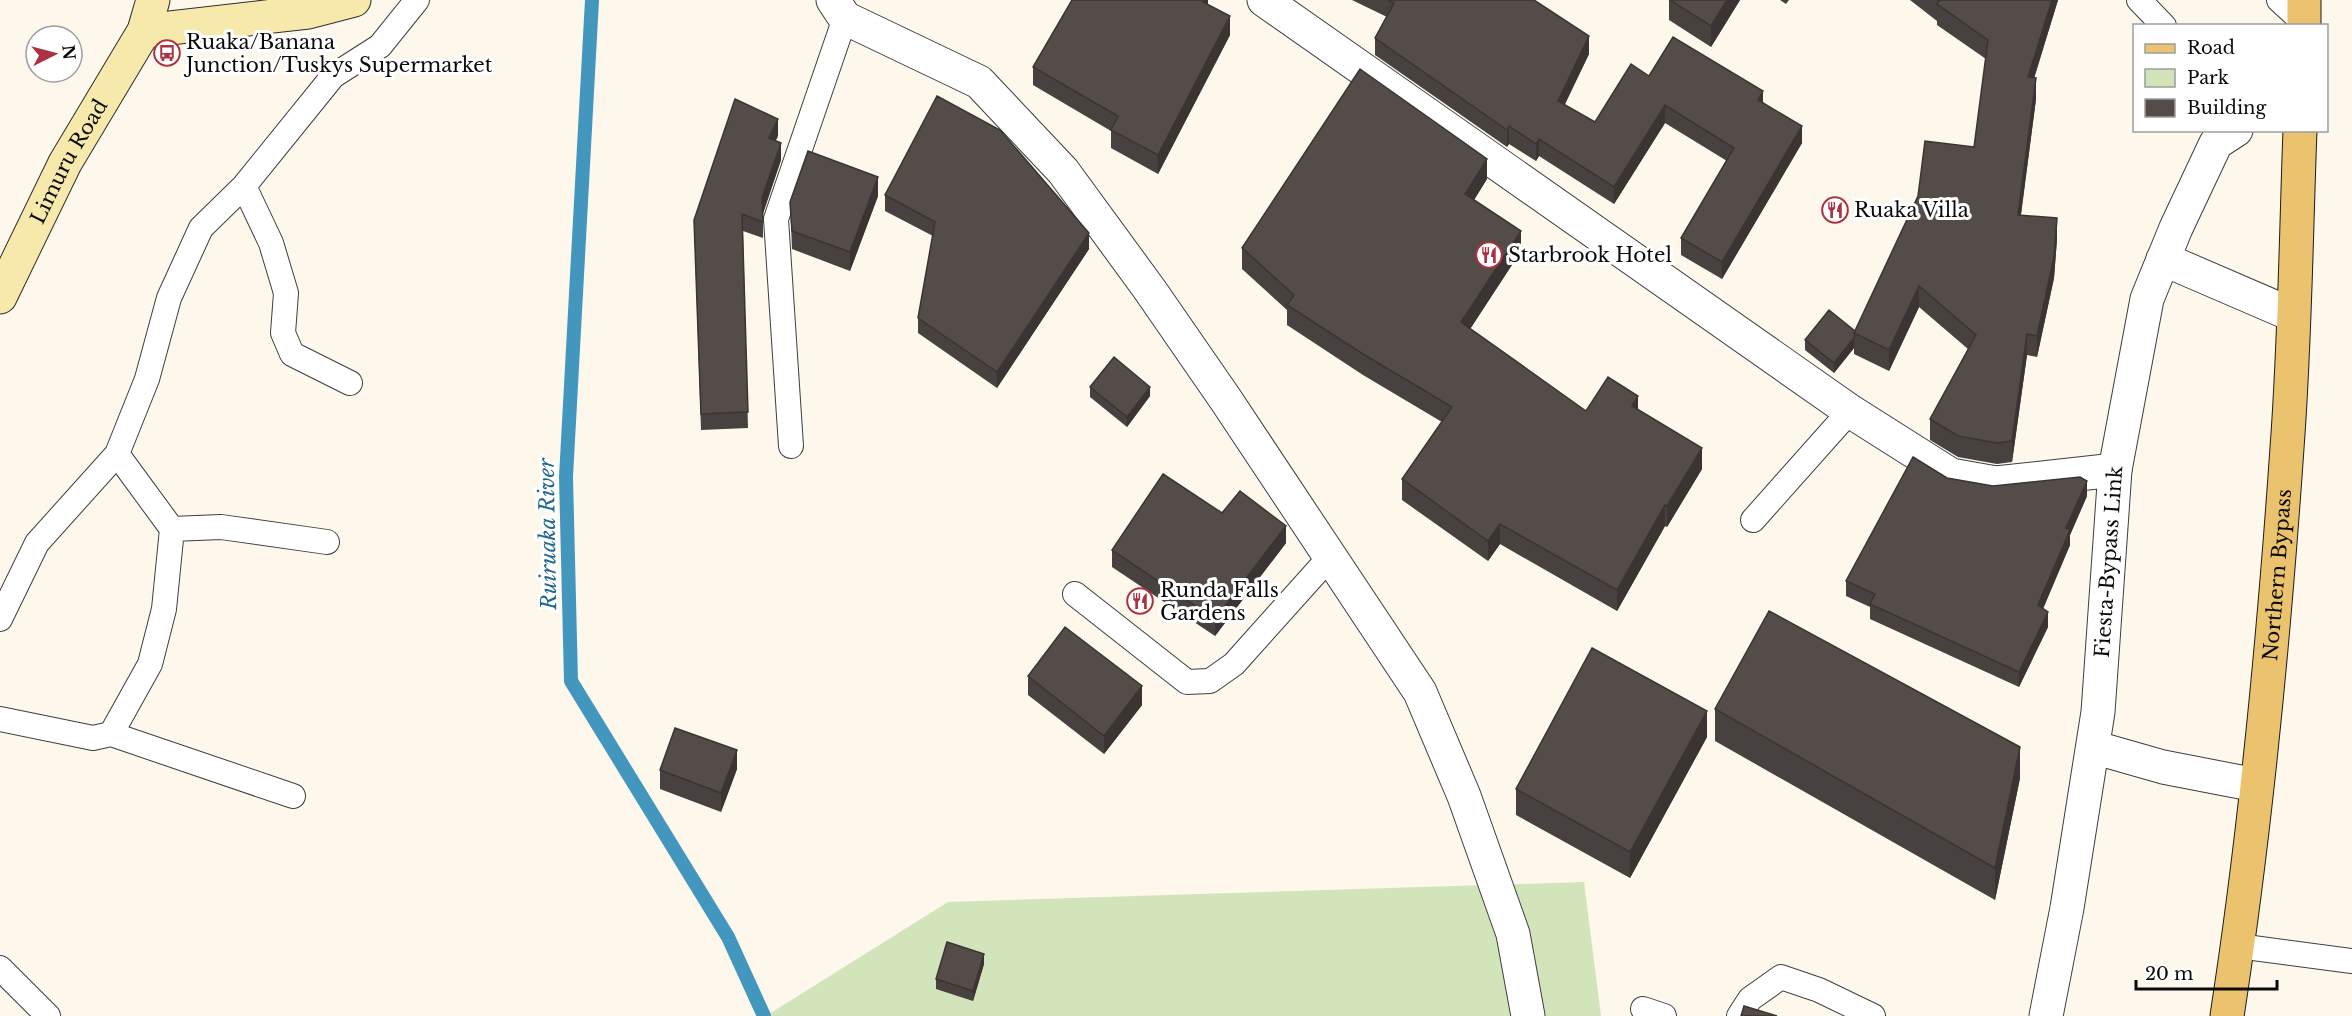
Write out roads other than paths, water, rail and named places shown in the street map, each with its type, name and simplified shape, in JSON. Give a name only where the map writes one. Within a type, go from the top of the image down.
[{"type":"main road","name":"Limuru Road","points":[[0,297],[65,163],[144,31],[153,0]]},
{"type":"main road","points":[[144,31],[308,12],[354,0]]},
{"type":"main road","name":"Northern Bypass","points":[[2227,1016],[2238,946],[2256,785],[2288,446],[2300,132]]},
{"type":"street","points":[[1264,0],[1850,411],[1951,475],[1996,483],[2115,470]]},
{"type":"street","points":[[839,9],[979,82],[1063,171],[1220,391],[1420,692],[1464,796],[1513,934],[1528,1016]]},
{"type":"street","name":"Fiesta-Bypass Link","points":[[2046,1016],[2098,712],[2115,470],[2147,299],[2163,259],[2221,135]]},
{"type":"street","points":[[2163,259],[2293,315]]},
{"type":"street","points":[[2092,747],[2163,767],[2256,785]]},
{"type":"lane","points":[[0,619],[37,543],[117,454],[147,379],[169,298],[201,228],[244,186],[333,76],[380,46],[417,0]]},
{"type":"lane","points":[[2139,0],[2162,24]]},
{"type":"lane","points":[[2279,0],[2304,16]]},
{"type":"lane","points":[[791,446],[776,219],[839,9]]},
{"type":"lane","points":[[244,186],[271,243],[286,293],[283,333],[292,354],[350,383]]},
{"type":"lane","points":[[1753,520],[1850,411]]},
{"type":"lane","points":[[111,734],[150,664],[164,609],[172,529],[117,454]]},
{"type":"lane","points":[[172,529],[221,527],[327,542]]},
{"type":"lane","points":[[1075,594],[1187,682],[1210,681],[1234,664],[1329,558]]},
{"type":"lane","points":[[0,719],[93,738],[111,734],[293,796]]},
{"type":"lane","points":[[2238,946],[2352,961]]},
{"type":"lane","points":[[0,968],[48,1016]]},
{"type":"lane","points":[[1739,1016],[1750,999],[1781,977],[1819,990],[1873,1016]]},
{"type":"waterway","name":"Ruiruaka River","points":[[592,0],[566,477],[571,681],[728,937],[764,1016]]},
{"type":"place","name":"Ruaka/Banana Junction/Tuskys Supermarket","points":[[167,53]]},
{"type":"place","name":"Ruaka Villa","points":[[1835,210]]},
{"type":"place","name":"Starbrook Hotel","points":[[1489,255]]},
{"type":"place","name":"Runda Falls Gardens","points":[[1140,601]]}]
